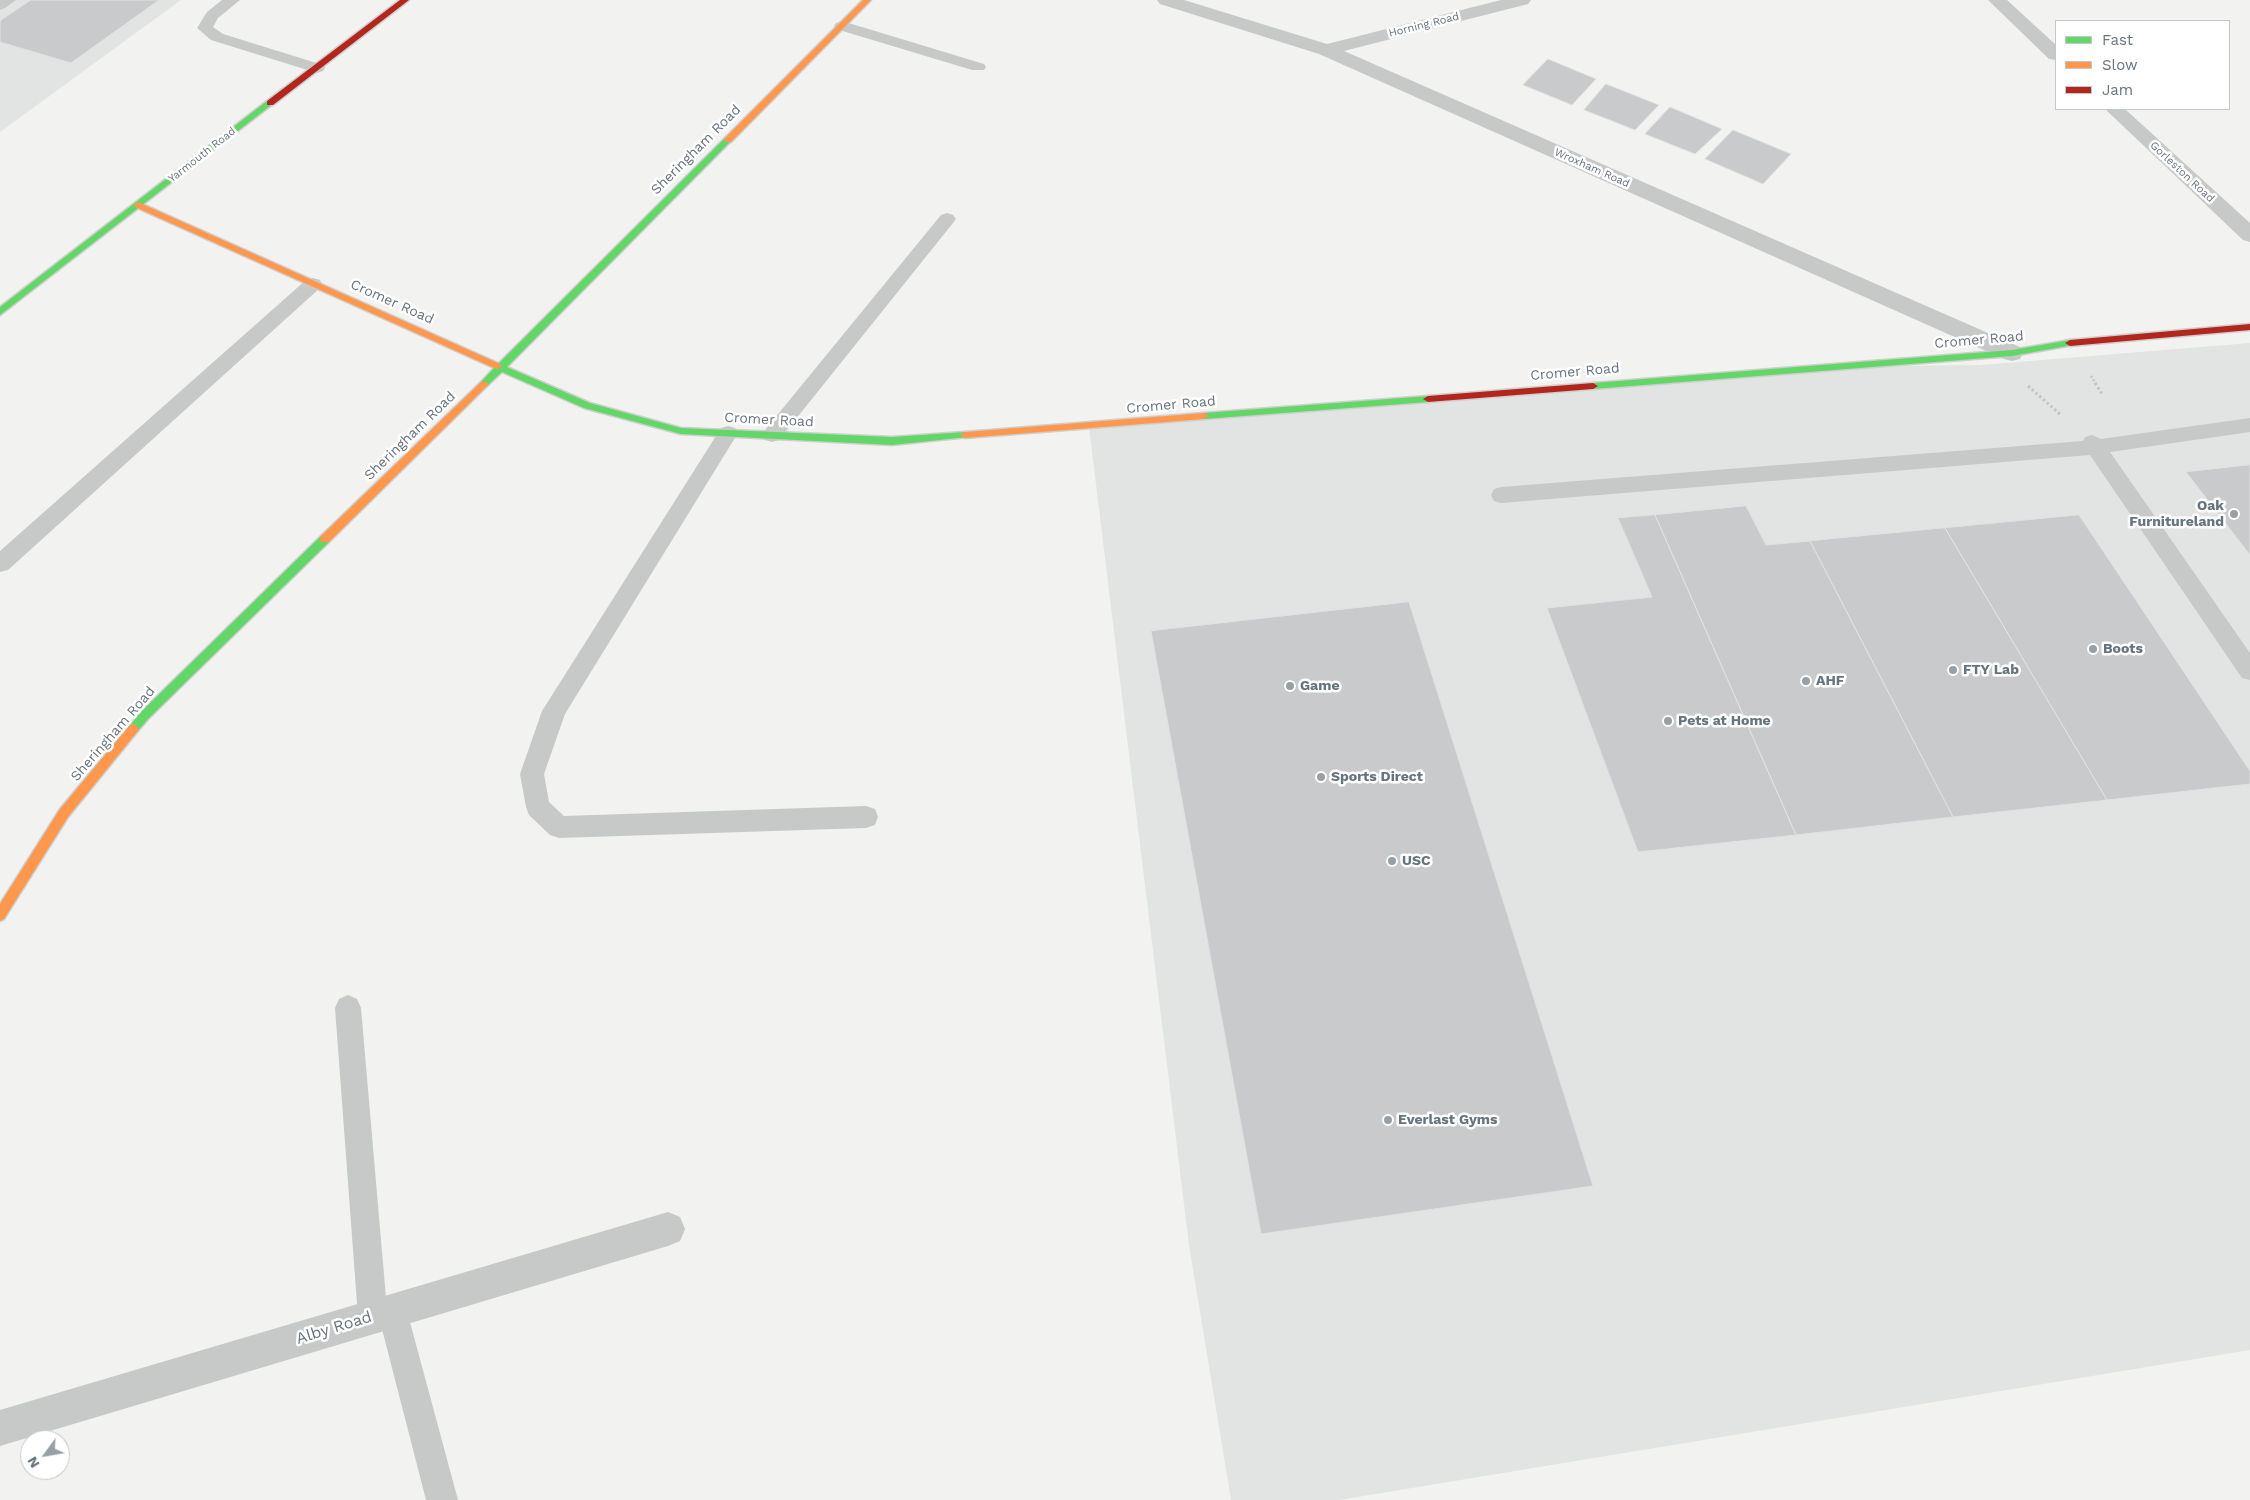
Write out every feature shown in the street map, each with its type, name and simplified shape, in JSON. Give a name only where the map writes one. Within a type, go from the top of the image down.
[{"type":"street","name":"Yarmouth Road","points":[[0,312],[405,0]]},
{"type":"street","name":"Sheringham Road","points":[[0,915],[64,813],[146,716],[502,367],[867,0]]},
{"type":"street","name":"Wroxham Road","points":[[1166,0],[1326,50],[2002,354]]},
{"type":"street","name":"Horning Road","points":[[1326,50],[1522,0]]},
{"type":"street","points":[[1997,0],[2055,54]]},
{"type":"street","name":"Gorleston Road","points":[[2115,110],[2250,236]]},
{"type":"street","name":"Cromer Road","points":[[138,205],[587,406],[681,430],[728,433],[902,441],[2002,354],[2070,344],[2250,327]]},
{"type":"street","name":"Alby Road","points":[[0,1428],[668,1229]]},
{"type":"lane","points":[[0,5],[8,0]]},
{"type":"lane","points":[[232,0],[212,15],[205,28],[217,37],[317,68]]},
{"type":"lane","points":[[842,26],[978,67]]},
{"type":"lane","points":[[772,435],[947,219]]},
{"type":"lane","points":[[0,564],[313,284]]},
{"type":"lane","points":[[1501,495],[2093,444],[2250,425]]},
{"type":"lane","points":[[728,433],[554,710],[532,774],[538,807],[559,827],[866,817]]},
{"type":"lane","points":[[2093,444],[2250,671]]},
{"type":"lane","points":[[348,1008],[382,1314],[442,1500]]},
{"type":"path","points":[[2002,354],[2093,444]]},
{"type":"shaded area","points":[[0,0],[181,0],[0,132]]},
{"type":"shaded area","points":[[2250,343],[2250,1350],[1339,1500],[1231,1500],[1189,1245],[1089,427],[1821,367],[1981,365]]},
{"type":"building","points":[[31,0],[159,0],[71,63],[0,42],[0,21]]},
{"type":"building","points":[[1548,59],[1596,79],[1572,105],[1523,85]]},
{"type":"building","points":[[1606,84],[1659,105],[1635,130],[1584,110]]},
{"type":"building","points":[[1670,107],[1722,129],[1695,154],[1645,134]]},
{"type":"building","points":[[1733,130],[1791,154],[1763,184],[1705,159]]},
{"type":"building","name":"Oak Furnitureland","points":[[2250,465],[2250,555],[2186,472]]},
{"type":"building","name":"AHF","points":[[1746,506],[1766,545],[1810,541],[1953,817],[1796,835],[1655,515]]},
{"type":"building","name":"Pets at Home","points":[[1655,515],[1796,835],[1638,852],[1547,608],[1652,597],[1618,518]]},
{"type":"building","name":"Boots","points":[[2079,515],[2250,771],[2250,784],[2107,800],[1945,528]]},
{"type":"building","name":"FTY Lab","points":[[1945,528],[2107,800],[1953,817],[1810,541]]},
{"type":"building","name":"Sports Direct","points":[[1409,602],[1593,1186],[1261,1234],[1151,631]]},
{"type":"traffic: fast","points":[[0,312],[270,103]]},
{"type":"traffic: fast","points":[[484,384],[728,140]]},
{"type":"traffic: fast","points":[[1593,386],[2012,353],[2070,343]]},
{"type":"traffic: fast","points":[[497,366],[587,406],[681,431],[892,441],[965,435]]},
{"type":"traffic: fast","points":[[1204,416],[1428,399]]},
{"type":"traffic: fast","points":[[133,729],[145,715],[325,539]]},
{"type":"traffic: slow","points":[[728,140],[867,0]]},
{"type":"traffic: slow","points":[[138,205],[497,366]]},
{"type":"traffic: slow","points":[[325,539],[484,384]]},
{"type":"traffic: slow","points":[[965,435],[1204,416]]},
{"type":"traffic: slow","points":[[0,915],[64,813],[133,729]]},
{"type":"traffic: jam","points":[[270,103],[405,0]]},
{"type":"traffic: jam","points":[[2070,343],[2250,327]]},
{"type":"traffic: jam","points":[[1428,399],[1593,386]]},
{"type":"place","name":"Oak Furnitureland","points":[[2234,514]]},
{"type":"place","name":"Boots","points":[[2093,649]]},
{"type":"place","name":"FTY Lab","points":[[1953,670]]},
{"type":"place","name":"AHF","points":[[1806,681]]},
{"type":"place","name":"Game","points":[[1290,686]]},
{"type":"place","name":"Pets at Home","points":[[1668,721]]},
{"type":"place","name":"Sports Direct","points":[[1321,777]]},
{"type":"place","name":"USC","points":[[1392,861]]},
{"type":"place","name":"Everlast Gyms","points":[[1388,1120]]}]
